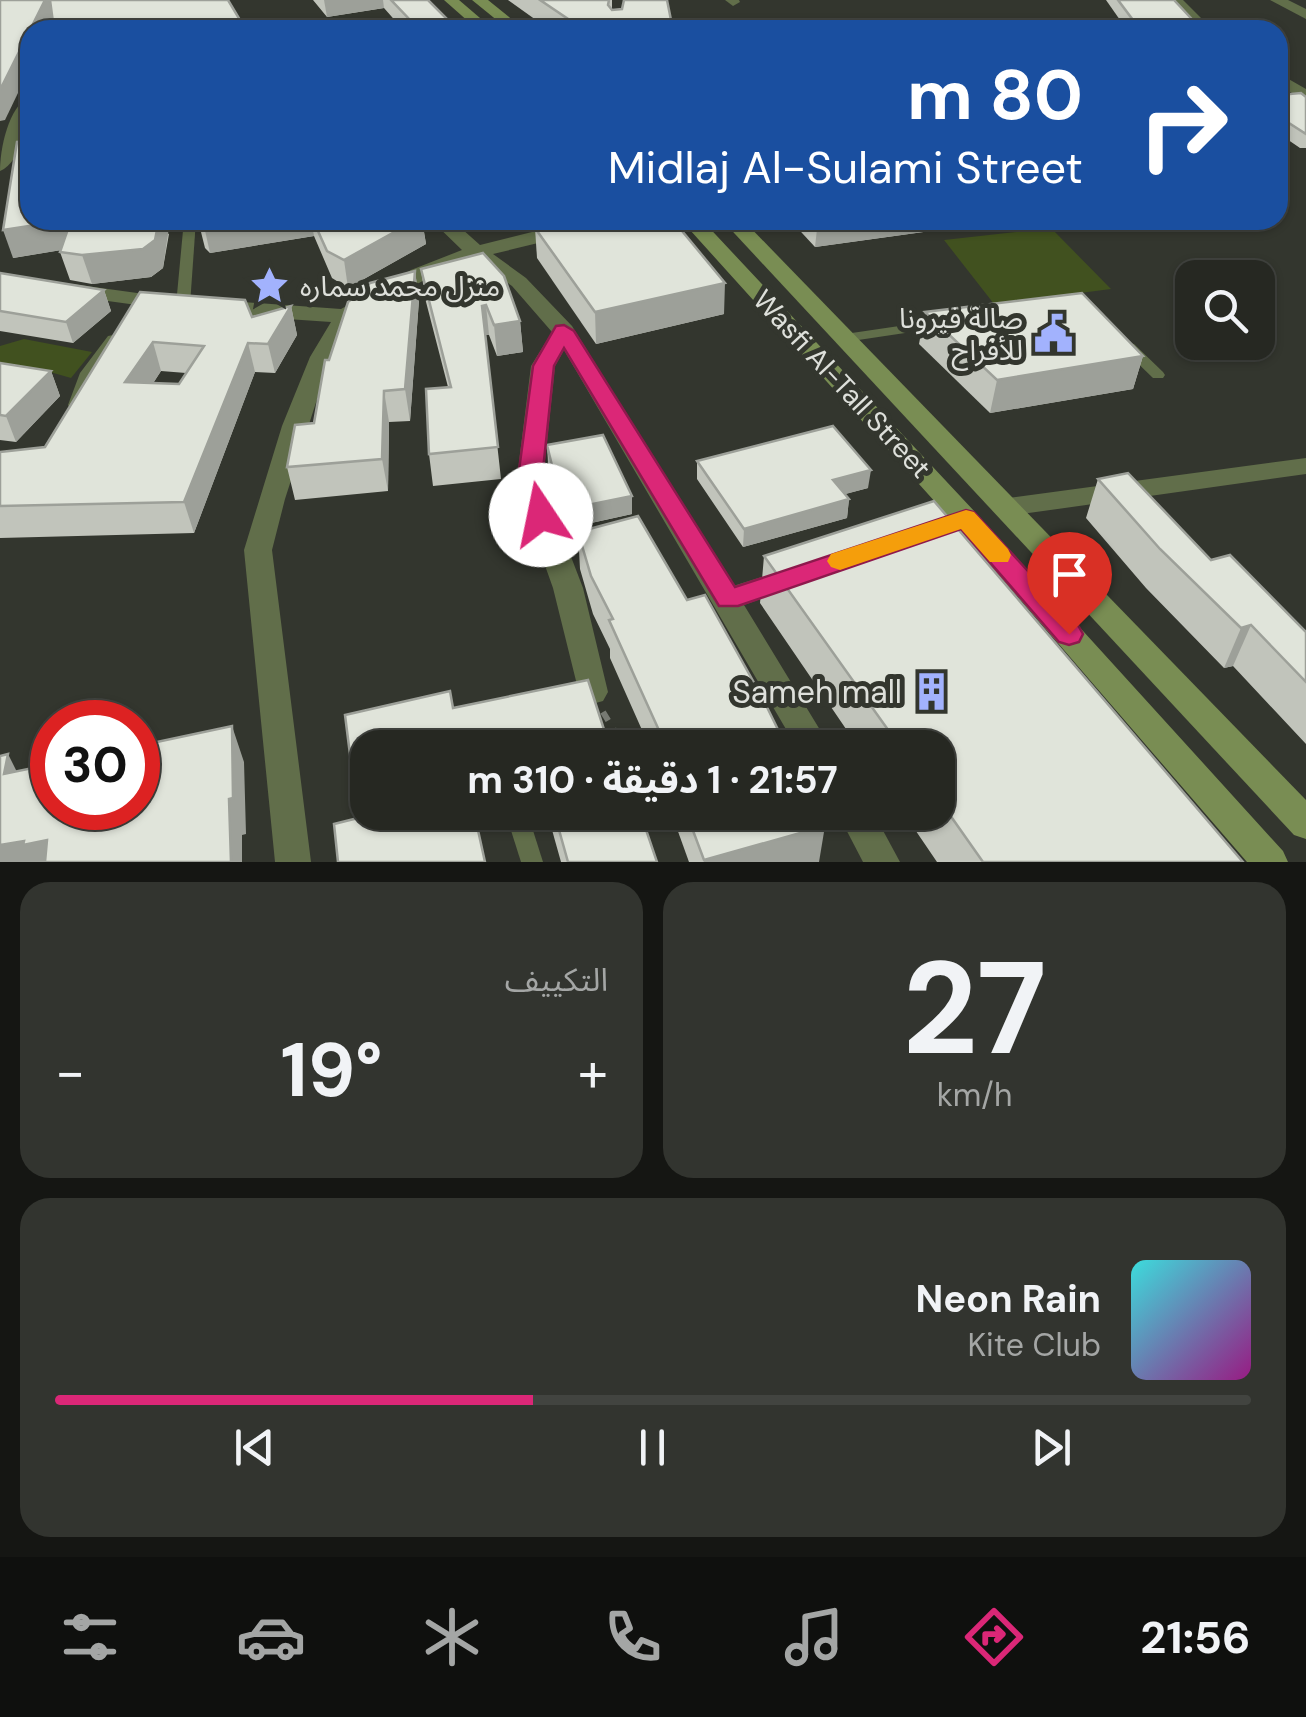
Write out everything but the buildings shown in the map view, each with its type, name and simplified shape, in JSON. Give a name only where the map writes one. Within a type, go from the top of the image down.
[{"type":"main road","points":[[451,0],[475,20]]},
{"type":"main road","points":[[479,0],[505,20]]},
{"type":"main road","name":"Wasfi Al-Tall Street","points":[[700,230],[966,518],[1270,862]]},
{"type":"main road","name":"Wasfi Al-Tall Street","points":[[742,230],[1306,824]]},
{"type":"street","points":[[1175,0],[1196,20]]},
{"type":"street","points":[[1278,0],[1306,15]]},
{"type":"street","points":[[0,164],[20,131]]},
{"type":"street","points":[[451,230],[519,282],[564,331],[805,730]]},
{"type":"street","points":[[294,862],[258,550],[264,517],[295,427],[334,334],[345,316],[414,276],[476,250],[565,230]]},
{"type":"street","points":[[54,288],[138,308],[183,305],[345,316]]},
{"type":"street","points":[[564,331],[544,366],[531,470],[541,515],[568,588],[592,692]]},
{"type":"street","points":[[1008,507],[1303,470]]},
{"type":"street","points":[[929,530],[966,518]]},
{"type":"street","points":[[728,599],[820,568]]},
{"type":"street","points":[[864,830],[882,862]]},
{"type":"lane","points":[[183,305],[189,230]]},
{"type":"lane","points":[[845,338],[956,322]]},
{"type":"lane","points":[[68,422],[87,373],[121,330]]},
{"type":"lane","points":[[1121,339],[1158,375]]},
{"type":"lane","points":[[521,830],[532,862]]},
{"type":"path","points":[[592,692],[614,730]]},
{"type":"green space","points":[[1053,230],[1111,289],[994,304],[944,240]]},
{"type":"green space","points":[[24,339],[92,352],[71,378],[36,368],[23,380],[0,378],[0,346]]},
{"type":"slow traffic","points":[[840,561],[966,518],[999,555]]},
{"type":"place","name":"منزل محمد سماره","points":[[270,286]]},
{"type":"place","name":"صالة فيرونا للأفراح","points":[[1053,334]]},
{"type":"place","name":"Sameh mall","points":[[932,692]]},
{"type":"route","points":[[541,515],[531,470],[538,409],[544,366],[564,331],[728,599],[966,518],[1069,634]]}]
